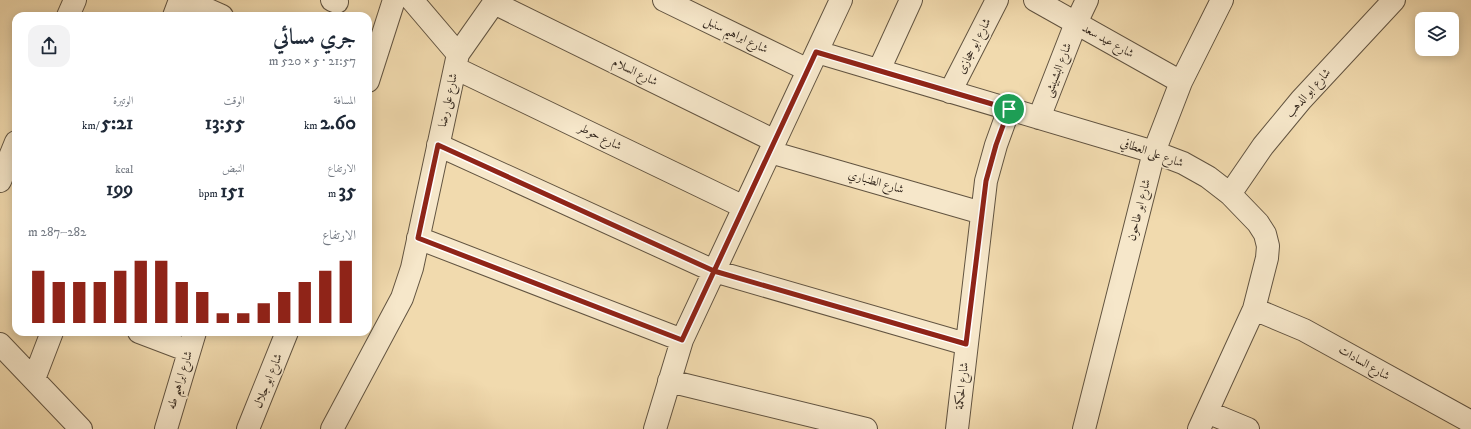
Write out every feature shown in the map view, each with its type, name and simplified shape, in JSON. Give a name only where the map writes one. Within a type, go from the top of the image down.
[{"type":"street","points":[[70,12],[75,0]]},
{"type":"street","points":[[176,12],[180,0]]},
{"type":"street","points":[[186,0],[213,12]]},
{"type":"street","points":[[372,69],[394,0]]},
{"type":"street","points":[[412,0],[456,61]]},
{"type":"street","name":"شارع ابراهيم سنبل","points":[[664,0],[812,61]]},
{"type":"street","points":[[655,429],[682,340],[841,0]]},
{"type":"street","points":[[879,70],[911,0]]},
{"type":"street","name":"شارع ابو حجازى","points":[[950,92],[997,0]]},
{"type":"street","name":"شارع عيد سعد","points":[[1035,0],[1181,82]]},
{"type":"street","name":"شارع البشبيشى","points":[[1039,118],[1076,23],[1087,0]]},
{"type":"street","name":"شارع ابو طاحون","points":[[1084,429],[1154,152],[1181,82],[1222,0]]},
{"type":"street","name":"شارع ابو الدهب","points":[[1230,194],[1263,146],[1296,104],[1394,0]]},
{"type":"street","name":"شارع على رضا","points":[[332,429],[402,298],[412,268],[456,61],[495,1]]},
{"type":"street","name":"شارع السلام","points":[[495,1],[773,146]]},
{"type":"street","name":"شارع حوطر","points":[[456,61],[744,207]]},
{"type":"street","name":"شارع على العطافي","points":[[812,61],[879,70],[1154,152],[1183,163],[1208,177],[1230,194],[1258,223],[1265,234],[1268,246],[1267,258],[1254,309],[1203,420]]},
{"type":"street","name":"شارع الحكمة","points":[[957,429],[966,344],[988,174],[996,145],[1009,109]]},
{"type":"street","points":[[438,145],[714,271],[966,344]]},
{"type":"street","name":"شارع الطنباري","points":[[773,146],[982,213]]},
{"type":"street","points":[[0,181],[12,152]]},
{"type":"street","points":[[418,238],[682,340]]},
{"type":"street","name":"شارع السادات","points":[[1254,309],[1304,330],[1468,416]]},
{"type":"street","points":[[34,379],[50,336]]},
{"type":"street","points":[[160,336],[192,342]]},
{"type":"street","name":"شارع ابو جلال","points":[[248,429],[285,336]]},
{"type":"street","name":"شارع ابراهيم طه","points":[[166,429],[192,342]]},
{"type":"street","points":[[1,349],[34,379],[74,426]]},
{"type":"street","points":[[669,381],[866,429]]},
{"type":"street","points":[[1203,420],[1248,429]]},
{"type":"route","points":[[1009,109],[816,52],[714,271],[682,340],[418,238],[438,145],[714,271],[966,344],[986,181],[996,145],[1009,109]]}]
